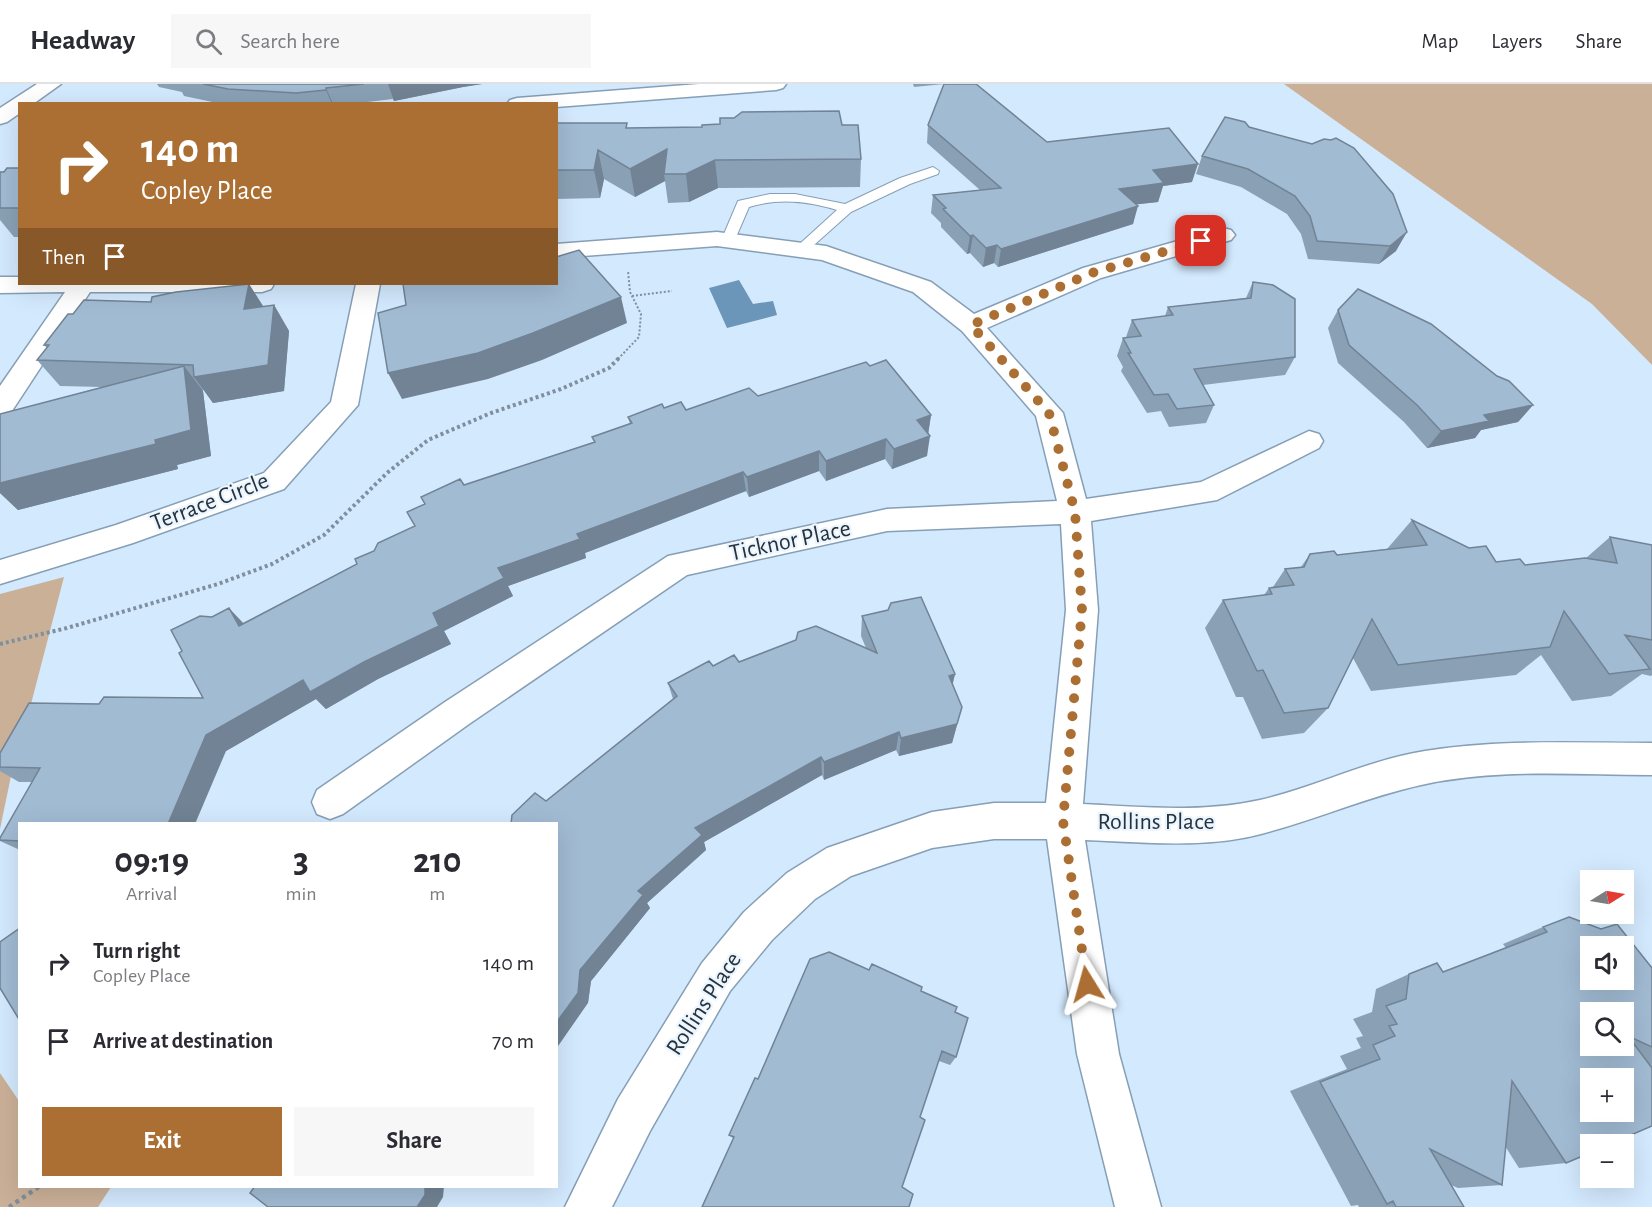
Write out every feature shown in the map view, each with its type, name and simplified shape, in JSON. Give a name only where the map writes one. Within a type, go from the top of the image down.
[{"type":"street","points":[[29,102],[51,84]]},
{"type":"street","points":[[533,102],[627,90],[776,84]]},
{"type":"street","points":[[0,118],[18,108]]},
{"type":"street","points":[[971,325],[1092,273],[1223,235]]},
{"type":"street","points":[[558,251],[717,239],[826,253],[922,287],[971,325],[1049,413],[1075,512],[1082,610],[1063,821],[1098,1054],[1138,1207]]},
{"type":"street","points":[[0,407],[82,285]]},
{"type":"street","name":"Terrace Circle","points":[[0,572],[122,535],[274,481],[344,405],[368,285]]},
{"type":"street","name":"Ticknor Place","points":[[330,802],[457,712],[679,565],[887,520],[1075,512],[1207,492],[1309,441]]},
{"type":"street","name":"Rollins Place","points":[[588,1207],[634,1115],[716,977],[758,926],[801,886],[840,861],[932,830],[994,821],[1152,825],[1222,823],[1260,817],[1362,784],[1422,768],[1481,759],[1652,759]]},
{"type":"lane","points":[[800,249],[846,209],[905,181],[933,171]]},
{"type":"lane","points":[[728,241],[743,204],[764,198],[810,198],[846,209]]},
{"type":"path","points":[[0,644],[67,628],[186,594],[272,564],[324,535],[387,473],[428,440],[491,413],[561,389],[609,368],[639,337],[641,314],[630,292],[627,266],[633,245]]},
{"type":"path","points":[[632,296],[672,291]]},
{"type":"path","points":[[9,1207],[37,1188]]},
{"type":"shaded area","points":[[1284,84],[1652,84],[1652,365],[1592,304]]},
{"type":"shaded area","points":[[64,577],[15,757],[0,829],[0,594]]},
{"type":"shaded area","points":[[0,1073],[18,1100],[18,1188],[110,1188],[98,1207],[0,1207]]},
{"type":"water","points":[[739,280],[753,304],[773,301],[777,315],[727,328],[709,288]]},
{"type":"building","points":[[203,84],[364,84],[296,93],[228,89]]},
{"type":"building","points":[[944,84],[976,84],[1047,142],[1169,128],[1198,164],[1153,170],[1164,183],[1119,189],[1138,206],[1001,249],[997,245],[986,248],[973,235],[970,236],[943,209],[946,208],[933,195],[1001,188],[928,125]]},
{"type":"building","points":[[839,111],[842,125],[858,125],[861,159],[715,160],[686,174],[664,174],[667,149],[630,169],[598,150],[594,170],[558,170],[558,123],[627,123],[626,128],[702,127],[702,125],[720,124],[720,118],[734,118],[742,112]]},
{"type":"building","points":[[1225,117],[1245,122],[1249,127],[1312,144],[1324,139],[1336,138],[1354,148],[1393,194],[1407,232],[1390,246],[1317,241],[1310,216],[1295,196],[1248,169],[1202,156]]},
{"type":"building","points":[[7,168],[18,168],[18,208],[0,208],[0,172],[4,172]]},
{"type":"building","points":[[579,250],[621,297],[478,353],[388,373],[378,313],[406,305],[403,285],[558,285],[558,256]]},
{"type":"building","points":[[1253,282],[1273,285],[1295,299],[1295,357],[1194,369],[1214,405],[1177,409],[1168,394],[1154,395],[1128,353],[1131,353],[1123,338],[1141,336],[1132,320],[1173,315],[1168,307],[1251,298]]},
{"type":"building","points":[[249,285],[244,309],[274,305],[268,365],[194,377],[193,365],[37,360],[49,345],[44,345],[68,314],[73,314],[84,300],[151,302],[152,297],[176,292]]},
{"type":"building","points":[[1358,289],[1431,324],[1497,376],[1509,381],[1533,405],[1484,415],[1489,421],[1441,431],[1417,405],[1349,345],[1338,310]]},
{"type":"building","points":[[886,360],[931,415],[917,420],[930,436],[894,449],[886,439],[826,461],[819,451],[747,477],[743,472],[577,534],[580,539],[498,568],[504,578],[433,613],[439,626],[364,662],[310,692],[303,680],[206,735],[169,822],[18,822],[18,841],[0,840],[40,768],[0,767],[0,753],[29,703],[99,704],[104,697],[203,698],[179,653],[182,651],[171,630],[200,616],[212,617],[229,608],[239,626],[357,564],[355,559],[374,551],[378,543],[415,526],[407,512],[425,504],[421,497],[460,479],[464,485],[595,442],[592,437],[632,423],[628,417],[662,404],[664,408],[681,402],[686,410],[749,388],[758,396],[866,362],[870,366]]},
{"type":"building","points":[[184,366],[191,430],[155,440],[156,444],[0,483],[0,414]]},
{"type":"building","points":[[1412,520],[1469,548],[1486,546],[1496,562],[1520,559],[1525,565],[1585,558],[1617,563],[1610,537],[1652,545],[1652,640],[1625,635],[1650,669],[1609,674],[1564,611],[1550,647],[1398,665],[1372,619],[1328,708],[1284,713],[1263,670],[1257,671],[1223,600],[1272,594],[1269,588],[1294,585],[1285,569],[1304,567],[1310,554],[1334,551],[1337,555],[1427,545]]},
{"type":"building","points":[[921,597],[955,674],[949,676],[962,707],[957,724],[901,738],[899,732],[824,762],[821,757],[695,828],[702,835],[638,891],[643,895],[580,970],[578,993],[558,1020],[558,822],[511,822],[512,815],[535,793],[546,801],[677,696],[668,683],[709,661],[713,666],[734,655],[739,662],[796,640],[798,632],[816,626],[877,653],[862,616],[888,610],[891,603]]},
{"type":"building","points":[[1569,917],[1580,921],[1580,924],[1601,929],[1617,924],[1627,936],[1580,936],[1580,990],[1634,990],[1634,945],[1652,968],[1652,1047],[1634,1039],[1634,1002],[1580,1002],[1580,1056],[1634,1056],[1634,1044],[1652,1068],[1652,1126],[1633,1134],[1580,1134],[1580,1157],[1566,1163],[1512,1081],[1502,1185],[1430,1149],[1464,1207],[1396,1207],[1393,1201],[1387,1204],[1320,1082],[1380,1059],[1373,1045],[1395,1036],[1389,1026],[1397,1024],[1386,1006],[1406,999],[1409,974],[1437,963],[1443,972],[1547,932],[1543,927]]},
{"type":"building","points":[[18,929],[18,1018],[0,988],[0,942]]},
{"type":"building","points":[[829,952],[869,970],[872,964],[922,987],[921,991],[957,1007],[955,1012],[968,1018],[956,1057],[942,1051],[920,1117],[925,1120],[902,1187],[913,1194],[909,1207],[702,1207],[734,1137],[729,1135],[755,1078],[758,1079],[810,959]]},
{"type":"building","points":[[254,1188],[425,1188],[425,1195],[417,1207],[268,1207],[250,1193]]},
{"type":"route","points":[[1087,984],[1063,821],[1082,610],[1075,512],[1049,413],[971,325],[1092,273],[1201,241]]}]
